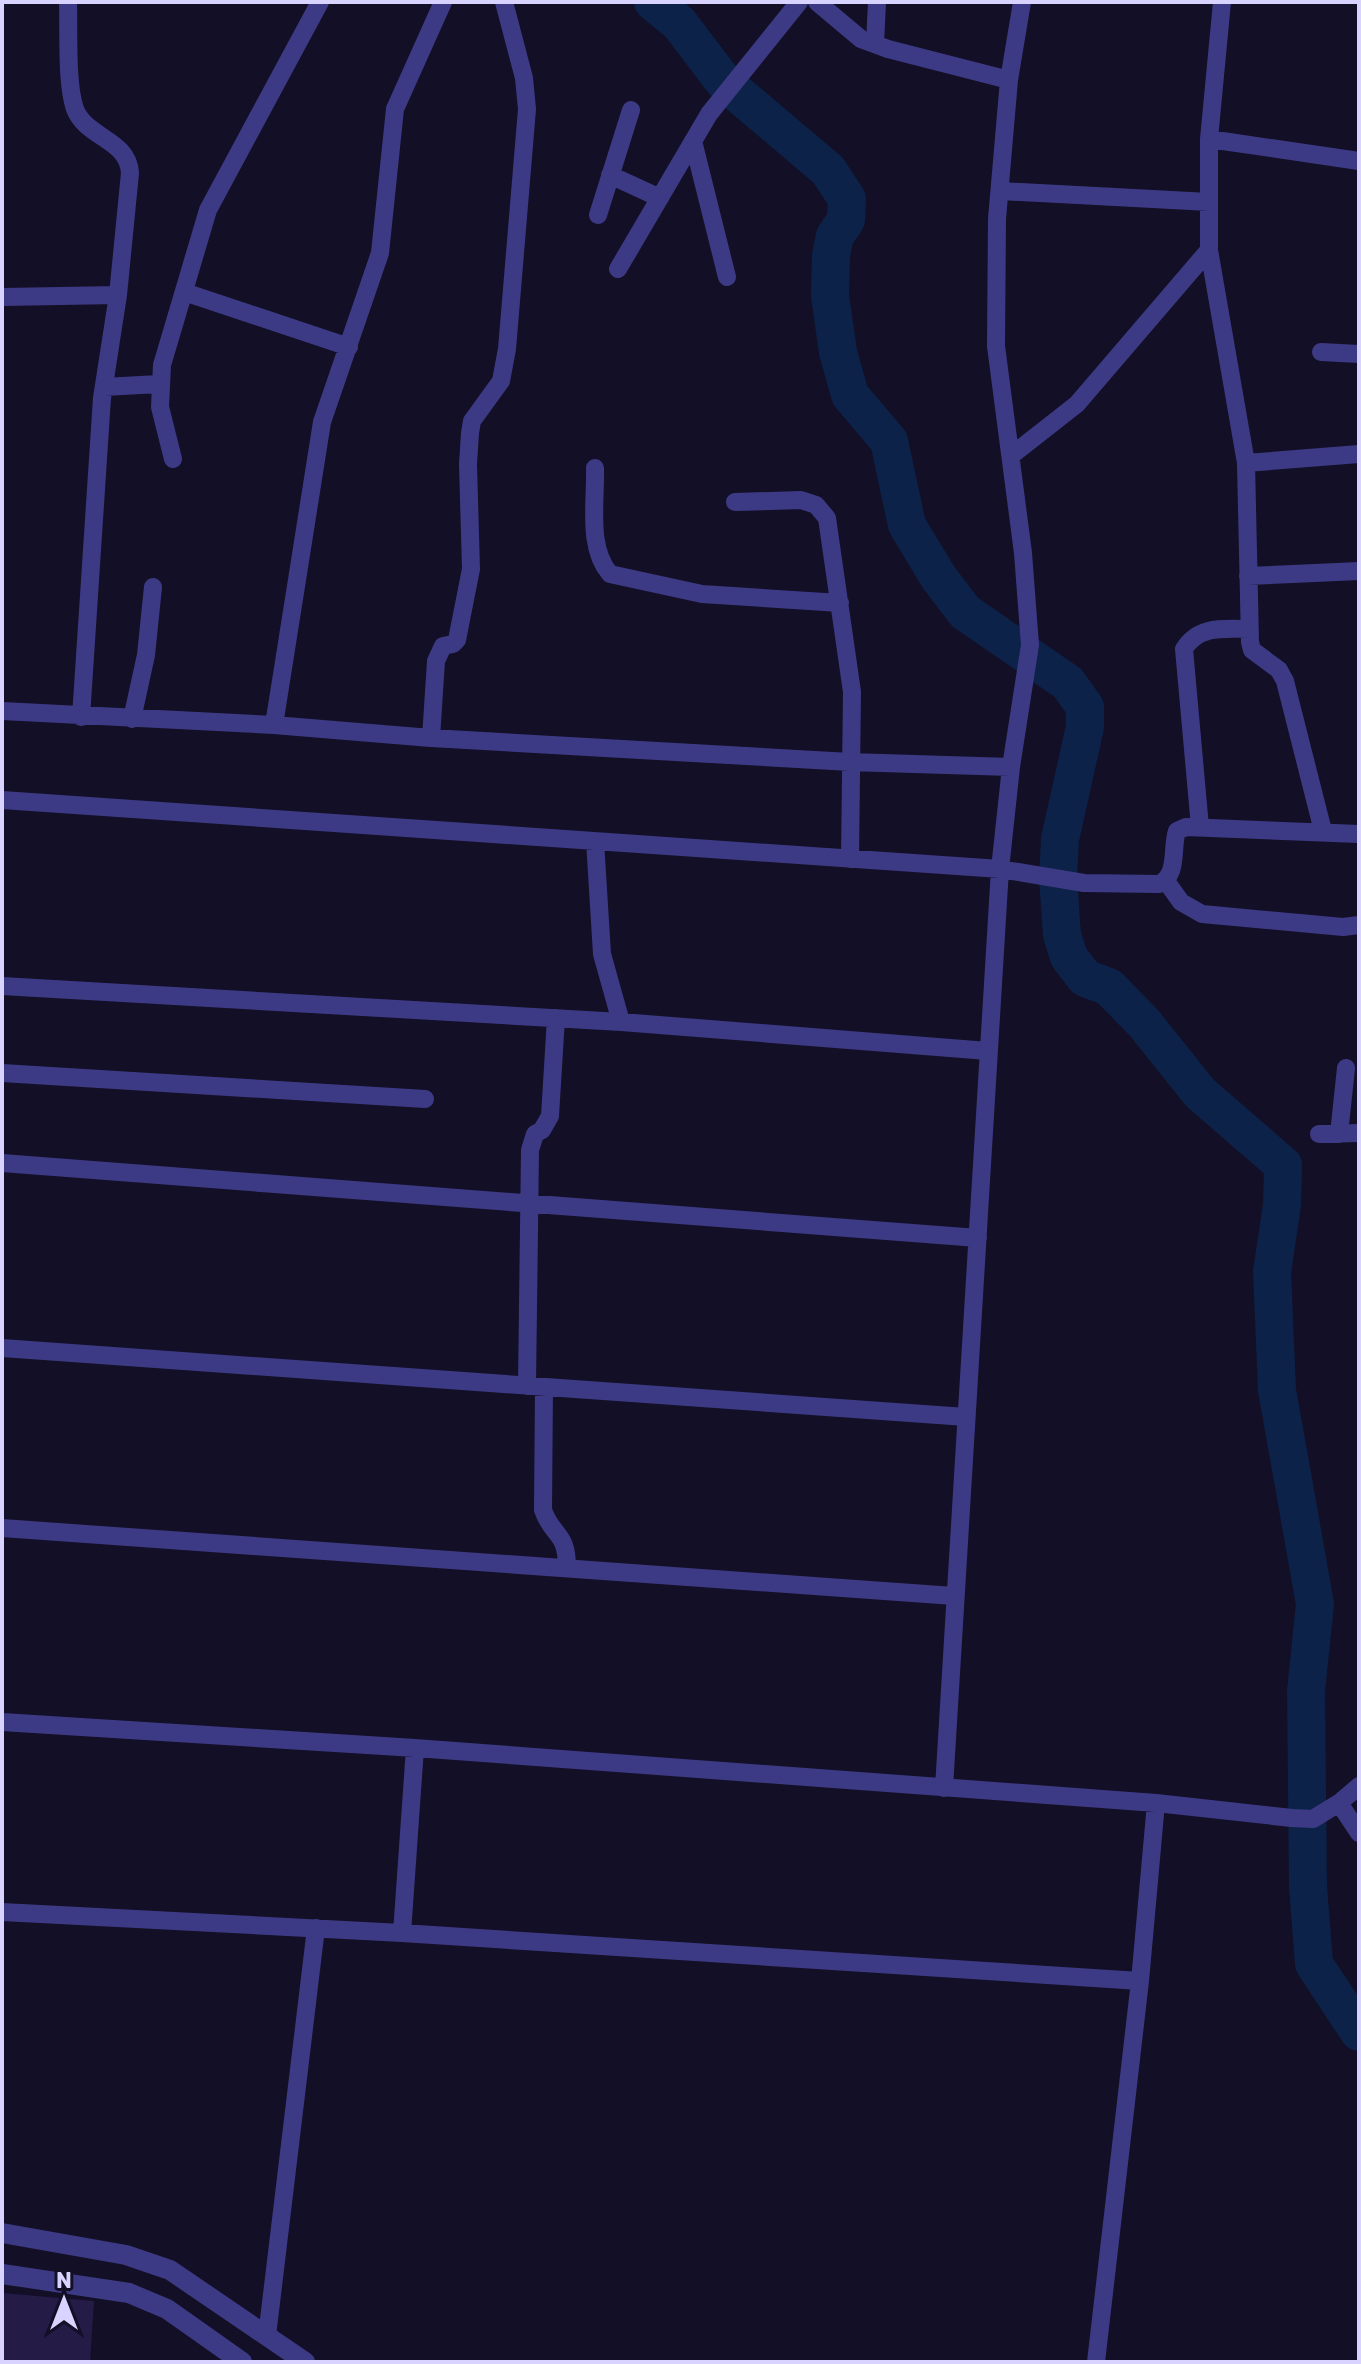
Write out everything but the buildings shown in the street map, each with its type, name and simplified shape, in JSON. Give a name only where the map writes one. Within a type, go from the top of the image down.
[{"type":"street","points":[[68,2],[71,93],[75,110],[83,123],[125,154],[130,163],[118,295],[104,387],[81,717]]},
{"type":"street","points":[[173,459],[160,407],[159,384],[208,210],[320,2]]},
{"type":"street","points":[[274,725],[322,422],[380,253],[395,109],[443,2]]},
{"type":"street","points":[[431,738],[436,661],[443,646],[457,640],[471,569],[468,464],[472,421],[501,381],[507,349],[527,109],[524,78],[504,2]]},
{"type":"street","points":[[618,269],[709,114],[799,2]]},
{"type":"street","points":[[817,2],[861,39],[1009,80]]},
{"type":"street","points":[[875,44],[877,2]]},
{"type":"street","points":[[944,1788],[1000,869],[1011,767],[1030,645],[1012,455],[996,346],[1000,191],[1009,80],[1022,2]]},
{"type":"street","points":[[1222,2],[1209,139],[1209,250],[1246,463],[1249,629],[1252,650],[1279,670],[1285,681],[1323,831]]},
{"type":"street","points":[[598,215],[631,110]]},
{"type":"street","points":[[1209,139],[1359,161]]},
{"type":"street","points":[[693,141],[727,277]]},
{"type":"street","points":[[610,175],[660,198]]},
{"type":"street","points":[[1000,191],[1209,202]]},
{"type":"street","points":[[1012,455],[1077,404],[1209,250]]},
{"type":"street","points":[[184,292],[349,347]]},
{"type":"street","points":[[2,297],[118,295]]},
{"type":"street","points":[[1321,352],[1359,354]]},
{"type":"street","points":[[104,387],[159,384]]},
{"type":"street","points":[[1246,463],[1359,454]]},
{"type":"street","points":[[595,468],[596,550],[610,574],[702,594],[840,603]]},
{"type":"street","points":[[735,502],[801,500],[816,505],[827,518],[852,692],[850,859]]},
{"type":"street","points":[[1248,576],[1359,571]]},
{"type":"street","points":[[132,719],[146,655],[153,587]]},
{"type":"street","points":[[1200,827],[1184,649],[1190,640],[1204,631],[1217,628],[1249,629]]},
{"type":"street","points":[[2,711],[850,762],[1011,767]]},
{"type":"street","points":[[2,800],[1000,869],[1084,883],[1159,884],[1166,881],[1170,875],[1177,831],[1186,827],[1359,834]]},
{"type":"street","points":[[595,841],[602,954],[621,1022]]},
{"type":"street","points":[[1166,881],[1181,902],[1202,914],[1343,927],[1359,925]]},
{"type":"street","points":[[2,986],[621,1022],[988,1051]]},
{"type":"street","points":[[556,1018],[550,1116],[547,1125],[530,1142],[530,1204],[535,1386],[543,1510],[564,1540],[567,1568]]},
{"type":"street","points":[[1339,1134],[1346,1068]]},
{"type":"street","points":[[2,1073],[425,1099]]},
{"type":"street","points":[[1319,1134],[1359,1133]]},
{"type":"street","points":[[2,1163],[978,1238]]},
{"type":"street","points":[[2,1348],[966,1417]]},
{"type":"street","points":[[2,1528],[954,1596]]},
{"type":"street","points":[[2,1722],[415,1748],[1156,1803],[1313,1819],[1359,1786]]},
{"type":"street","points":[[402,1933],[415,1748]]},
{"type":"street","points":[[1096,2362],[1140,1981],[1156,1803]]},
{"type":"street","points":[[1339,1803],[1359,1833]]},
{"type":"street","points":[[2,1912],[402,1933],[1140,1981]]},
{"type":"street","points":[[267,2336],[316,1928]]},
{"type":"street","points":[[2,2233],[126,2255],[170,2270],[305,2362]]},
{"type":"street","points":[[2,2274],[129,2293],[167,2309],[242,2362]]},
{"type":"waterway","points":[[653,2],[679,23],[724,82],[828,170],[847,199],[846,220],[835,236],[831,255],[830,296],[838,352],[850,395],[889,441],[907,525],[939,578],[965,612],[1068,683],[1085,707],[1085,727],[1060,839],[1058,878],[1062,935],[1069,957],[1085,978],[1109,987],[1144,1023],[1200,1093],[1283,1165],[1282,1205],[1272,1272],[1277,1390],[1315,1604],[1306,1691],[1308,1886],[1314,1964],[1359,2032]]}]
